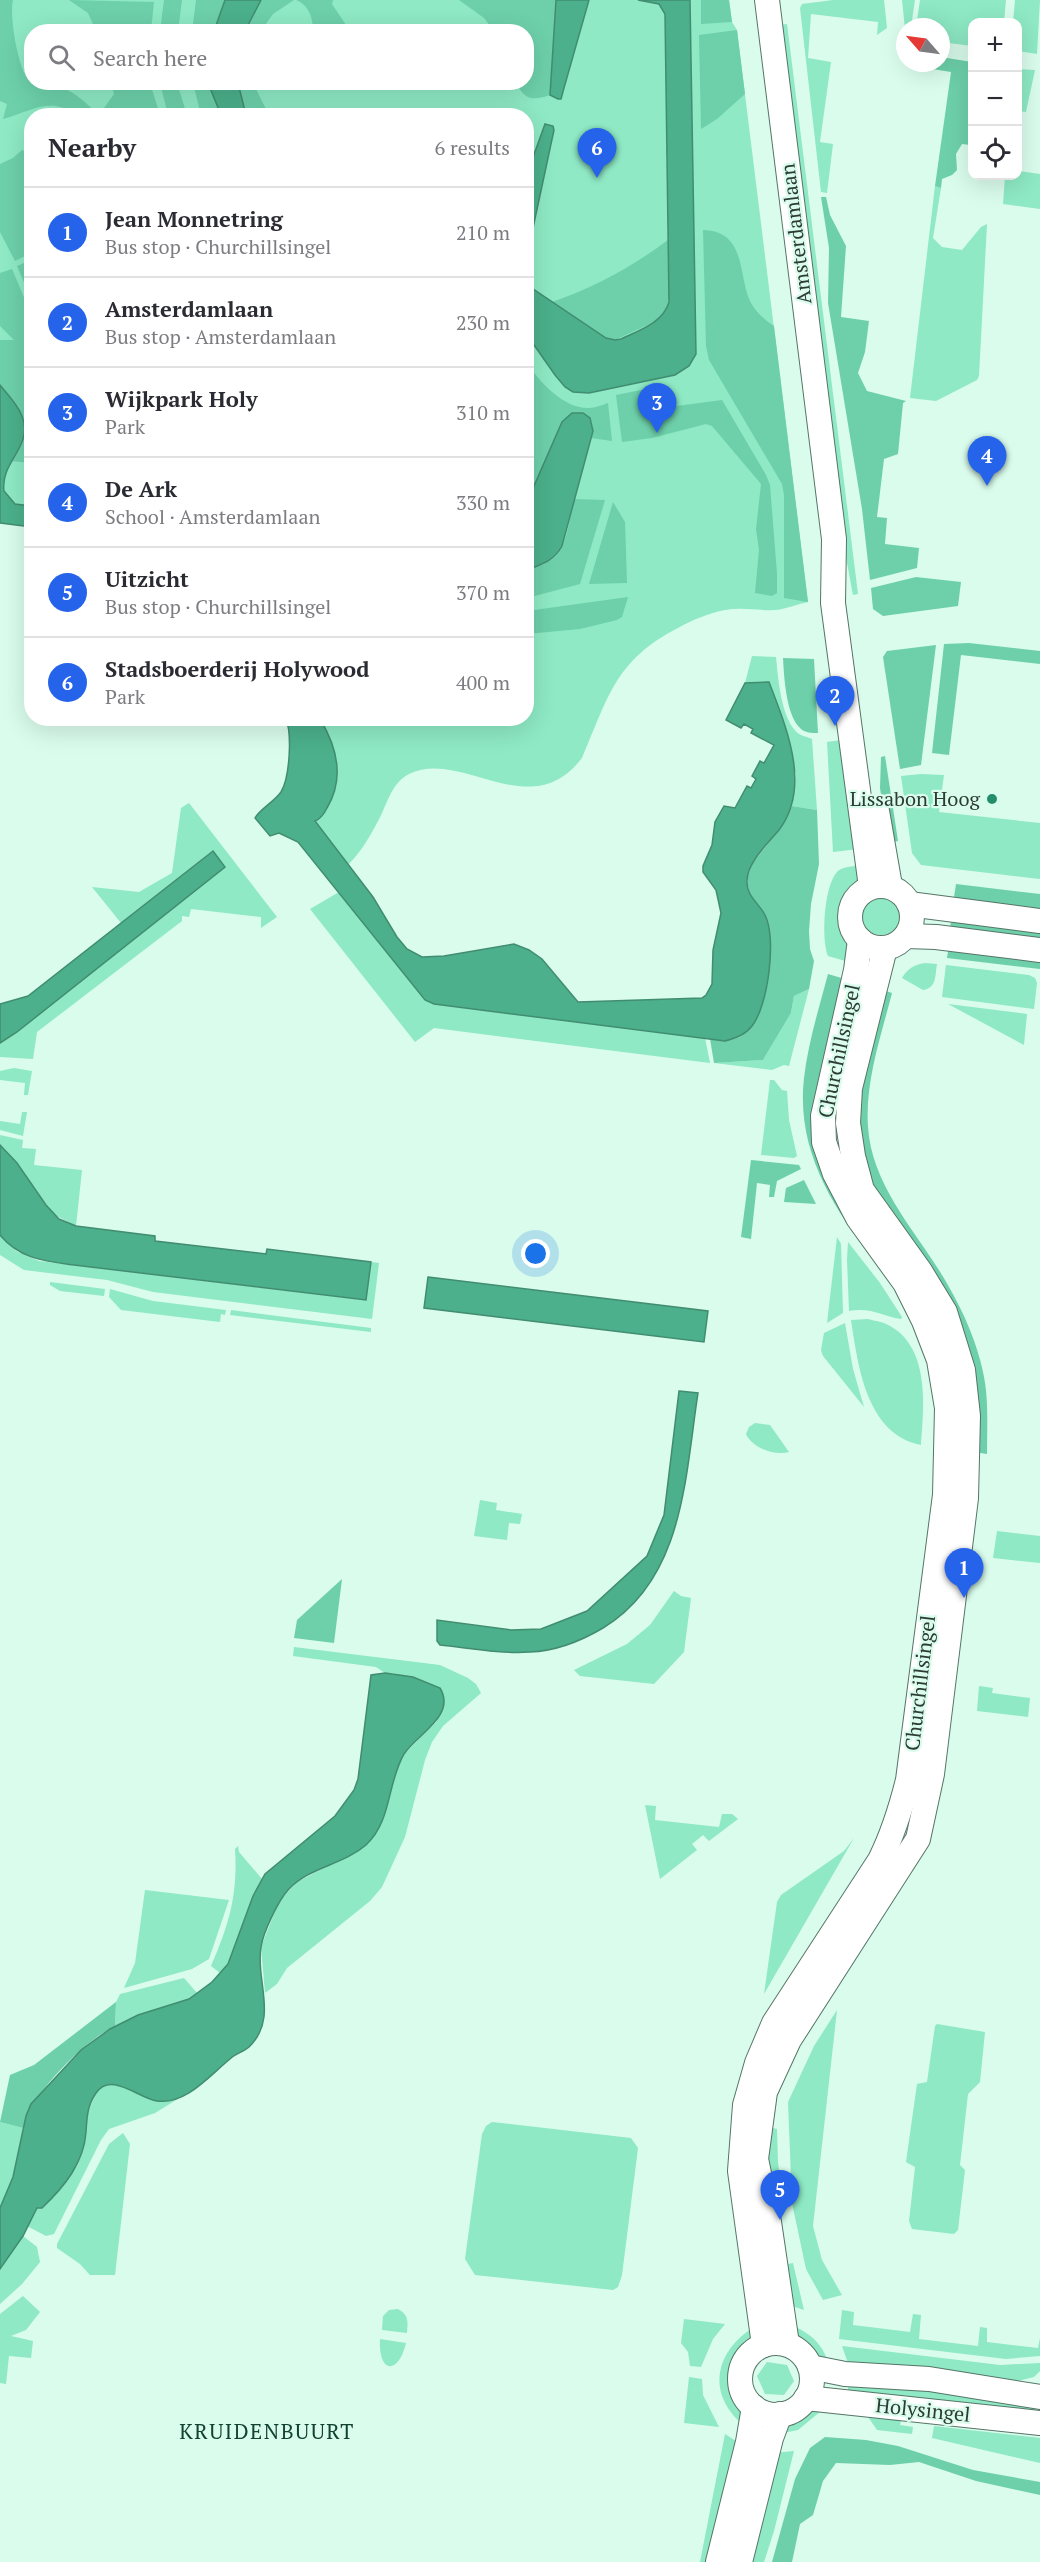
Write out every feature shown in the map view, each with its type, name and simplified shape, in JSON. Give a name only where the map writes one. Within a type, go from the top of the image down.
[{"type":"street","name":"Amsterdamlaan","points":[[767,0],[834,539],[833,603],[880,887]]},
{"type":"street","points":[[880,887],[902,893],[909,903],[912,920],[906,936],[897,944],[885,948],[872,947],[860,940],[851,927],[850,910],[857,896],[880,887]]},
{"type":"street","points":[[909,903],[1040,921]]},
{"type":"street","points":[[906,936],[936,937],[1040,950]]},
{"type":"street","name":"Churchillsingel","points":[[776,2345],[740,2171],[745,2105],[757,2063],[774,2023],[880,1860],[891,1839],[908,1780],[945,1495],[947,1408],[939,1360],[905,1283],[858,1218],[835,1174],[824,1142],[823,1116],[856,970],[860,940]]},
{"type":"street","name":"Churchillsingel","points":[[776,2345],[769,2222],[756,2159],[765,2092],[789,2040],[918,1839],[932,1774],[966,1498],[968,1416],[963,1370],[945,1312],[920,1271],[862,1190],[853,1156],[848,1123],[850,1088],[885,948]]},
{"type":"street","points":[[776,2345],[799,2351],[810,2367],[812,2383],[806,2398],[795,2409],[780,2414],[765,2413],[754,2407],[744,2394],[741,2373],[747,2358],[776,2345]]},
{"type":"street","name":"Holysingel","points":[[810,2367],[845,2374],[929,2379],[1040,2397]]},
{"type":"street","name":"Holysingel","points":[[806,2398],[1040,2423]]},
{"type":"street","points":[[718,2562],[748,2442],[754,2407]]},
{"type":"street","points":[[741,2562],[771,2438],[780,2414]]},
{"type":"shaded area","points":[[0,0],[729,0],[732,22],[737,30],[808,602],[776,610],[719,611],[689,622],[657,640],[627,667],[607,699],[582,758],[562,777],[540,786],[518,786],[451,770],[430,769],[409,774],[397,783],[371,834],[348,865],[315,821],[338,769],[329,735],[324,726],[534,726],[534,108],[24,108],[24,516],[0,514]]},
{"type":"shaded area","points":[[0,0],[13,0],[12,17],[15,42],[24,72],[24,90],[68,90],[91,108],[49,106],[24,108],[24,112],[3,119],[7,104],[0,101]]},
{"type":"shaded area","points":[[69,0],[154,2],[152,24],[93,24],[88,13]]},
{"type":"shaded area","points":[[164,0],[182,0],[179,24],[161,24]]},
{"type":"shaded area","points":[[196,0],[225,0],[216,24],[193,24]]},
{"type":"shaded area","points":[[225,0],[261,0],[249,24],[216,24]]},
{"type":"shaded area","points":[[261,0],[294,0],[273,14],[266,24],[249,24]]},
{"type":"shaded area","points":[[296,0],[333,0],[332,4],[345,24],[312,24],[309,12]]},
{"type":"shaded area","points":[[459,0],[556,0],[550,95],[530,98],[521,90],[534,90],[534,24],[489,24]]},
{"type":"shaded area","points":[[556,0],[589,0],[561,99],[550,95]]},
{"type":"shaded area","points":[[638,0],[690,0],[696,354],[689,366],[675,375],[589,393],[573,392],[565,387],[555,375],[534,345],[534,290],[606,338],[615,340],[656,321],[669,302],[665,14],[659,4]]},
{"type":"shaded area","points":[[701,0],[729,0],[732,22],[701,24]]},
{"type":"shaded area","points":[[833,0],[884,0],[887,28],[877,35],[878,22],[811,14],[808,58],[831,62],[820,142],[833,144],[827,193],[821,192],[800,8],[802,4]]},
{"type":"shaded area","points":[[902,0],[915,0],[912,18],[904,18]]},
{"type":"shaded area","points":[[920,0],[1006,0],[1004,18],[968,18],[968,45],[950,43],[950,18],[917,18]]},
{"type":"shaded area","points":[[1015,0],[1040,0],[1037,54],[1022,52],[1022,18],[1013,18]]},
{"type":"shaded area","points":[[787,24],[858,594],[853,595],[845,552],[779,25]]},
{"type":"shaded area","points":[[737,30],[745,94],[717,119],[701,129],[699,35]]},
{"type":"shaded area","points":[[950,58],[968,61],[968,145],[962,144],[956,154],[957,170],[942,179],[941,188],[935,186],[951,72]]},
{"type":"shaded area","points":[[1022,69],[1035,70],[1026,112],[1022,112]]},
{"type":"shaded area","points":[[113,90],[152,90],[158,108],[104,108],[114,94]]},
{"type":"shaded area","points":[[162,90],[179,90],[185,108],[166,108]]},
{"type":"shaded area","points":[[195,90],[211,90],[218,108],[199,108]]},
{"type":"shaded area","points":[[211,90],[240,90],[244,108],[218,108]]},
{"type":"shaded area","points":[[240,90],[256,90],[266,108],[244,108]]},
{"type":"shaded area","points":[[545,124],[553,126],[534,223],[534,155]]},
{"type":"shaded area","points":[[22,150],[24,151],[24,256],[15,261],[0,232],[0,164],[13,158]]},
{"type":"shaded area","points":[[1022,171],[1040,174],[1040,209],[1003,204],[1005,180],[1022,180]]},
{"type":"shaded area","points":[[935,186],[941,188],[933,238],[942,247],[962,250],[981,227],[987,224],[979,376],[977,380],[936,401],[910,398]]},
{"type":"shaded area","points":[[821,197],[826,197],[830,215],[846,246],[841,317],[869,321],[865,352],[858,373],[867,391],[906,401],[903,403],[898,454],[884,459],[877,517],[887,518],[885,544],[919,548],[917,568],[870,580],[862,509],[828,303],[829,248]]},
{"type":"shaded area","points":[[703,230],[725,236],[732,243],[740,261],[751,303],[761,316],[774,326],[808,602],[784,598],[784,495],[782,484],[709,360],[706,346]]},
{"type":"shaded area","points":[[668,240],[670,293],[664,312],[658,320],[615,340],[606,338],[552,302],[613,276]]},
{"type":"shaded area","points":[[24,263],[24,282],[17,266]]},
{"type":"shaded area","points":[[12,269],[24,297],[24,430],[16,407],[0,383],[0,340],[14,340],[0,326],[0,273]]},
{"type":"shaded area","points":[[534,372],[545,385],[570,404],[589,408],[608,403],[612,441],[591,438],[593,431],[590,418],[583,413],[562,422],[534,486]]},
{"type":"shaded area","points":[[0,385],[18,408],[24,423],[24,437],[7,471],[4,491],[15,504],[24,505],[24,526],[0,523]]},
{"type":"shaded area","points":[[651,388],[654,409],[722,400],[766,475],[770,485],[777,574],[777,593],[772,596],[755,593],[759,550],[756,529],[761,484],[712,426],[706,424],[652,438],[622,442],[616,395]]},
{"type":"shaded area","points":[[572,413],[583,413],[590,418],[593,431],[562,546],[551,559],[534,567],[534,486],[562,422]]},
{"type":"shaded area","points":[[24,437],[24,462],[10,461],[16,453]]},
{"type":"shaded area","points":[[574,499],[605,500],[580,584],[534,596],[534,567],[557,555],[566,536]]},
{"type":"shaded area","points":[[613,502],[625,522],[627,583],[589,584]]},
{"type":"shaded area","points":[[916,577],[961,582],[958,606],[883,616],[873,609],[871,588]]},
{"type":"shaded area","points":[[628,597],[622,617],[580,629],[534,633],[534,610]]},
{"type":"shaded area","points":[[969,643],[1040,651],[1040,664],[961,655],[949,755],[932,753],[944,644]]},
{"type":"shaded area","points":[[936,645],[921,765],[900,769],[883,657],[887,651]]},
{"type":"shaded area","points":[[752,656],[776,657],[784,709],[788,719],[799,734],[812,739],[817,810],[792,806],[796,774],[769,682],[745,683]]},
{"type":"shaded area","points":[[783,658],[814,659],[818,733],[802,730],[795,722],[787,695]]},
{"type":"shaded area","points":[[769,682],[793,756],[794,795],[789,813],[779,830],[764,847],[748,873],[748,890],[765,915],[769,926],[769,972],[762,1003],[752,1026],[740,1036],[725,1041],[434,1004],[425,1000],[298,842],[279,833],[270,836],[255,818],[278,796],[284,785],[289,756],[288,726],[324,726],[331,740],[337,763],[336,785],[333,797],[323,814],[315,821],[373,897],[397,937],[407,949],[422,957],[444,956],[514,944],[542,959],[578,1002],[702,998],[712,984],[713,950],[721,913],[716,890],[703,872],[703,866],[712,845],[715,822],[724,806],[735,808],[747,786],[751,788],[756,779],[752,776],[760,761],[764,763],[774,745],[751,733],[753,729],[744,724],[741,728],[726,720],[745,683]]},
{"type":"shaded area","points":[[841,740],[859,849],[833,852],[827,742]]},
{"type":"shaded area","points":[[885,756],[898,841],[888,843],[880,788],[881,757]]},
{"type":"shaded area","points":[[944,775],[939,812],[1040,823],[1040,879],[921,865],[912,853],[901,776]]},
{"type":"shaded area","points":[[189,803],[277,917],[261,928],[261,917],[191,909],[189,917],[182,916],[182,921],[37,1032],[33,1059],[0,1057],[0,1043],[17,1032],[225,867],[212,851],[121,923],[92,887],[139,892],[172,873],[181,808]]},
{"type":"shaded area","points":[[792,806],[817,810],[819,864],[811,904],[809,931],[810,949],[814,961],[809,989],[794,996],[791,1013],[763,1060],[714,1063],[710,1039],[725,1041],[740,1037],[753,1025],[768,982],[765,916],[749,894],[747,878],[753,863],[782,825]]},
{"type":"shaded area","points":[[213,851],[225,867],[17,1032],[0,1043],[0,1004],[28,996]]},
{"type":"shaded area","points":[[860,865],[859,880],[846,895],[840,915],[842,928],[852,947],[852,963],[828,956],[824,926],[825,913],[829,889],[837,872]]},
{"type":"shaded area","points":[[956,884],[1040,894],[1040,915],[953,904]]},
{"type":"shaded area","points":[[339,892],[425,999],[434,1004],[705,1038],[710,1063],[434,1028],[415,1042],[310,909]]},
{"type":"shaded area","points":[[881,897],[895,902],[900,916],[895,930],[881,935],[867,930],[862,916],[867,902]]},
{"type":"shaded area","points":[[952,915],[1040,926],[1040,945],[949,934]]},
{"type":"shaded area","points":[[949,945],[1040,956],[1040,969],[947,958]]},
{"type":"shaded area","points":[[925,963],[937,964],[933,984],[928,989],[923,990],[902,978],[912,968]]},
{"type":"shaded area","points":[[946,965],[1029,975],[1035,978],[1037,983],[1034,1009],[942,997]]},
{"type":"shaded area","points":[[828,974],[848,980],[820,1125],[873,1258],[843,1218],[831,1197],[811,1152],[806,1128],[803,1104],[804,1078],[814,1026]]},
{"type":"shaded area","points":[[809,989],[789,1066],[784,1065],[772,1070],[714,1063],[763,1060],[791,1013],[794,996]]},
{"type":"shaded area","points":[[879,989],[892,993],[871,1076],[868,1127],[871,1150],[888,1191],[938,1268],[974,1339],[985,1382],[987,1454],[974,1452],[869,1187],[853,1135]]},
{"type":"shaded area","points":[[948,1004],[1027,1014],[1024,1045]]},
{"type":"shaded area","points":[[14,1068],[32,1071],[28,1095],[24,1095],[25,1083],[0,1080],[0,1071]]},
{"type":"shaded area","points":[[770,1080],[774,1080],[782,1090],[787,1091],[789,1120],[797,1156],[794,1158],[761,1155]]},
{"type":"shaded area","points":[[22,1112],[27,1112],[23,1136],[0,1130],[0,1121],[20,1124]]},
{"type":"shaded area","points":[[0,1135],[23,1140],[22,1148],[36,1149],[34,1165],[82,1170],[76,1226],[53,1214],[17,1163],[0,1145]]},
{"type":"shaded area","points":[[0,1145],[17,1163],[46,1205],[59,1219],[76,1226],[155,1236],[155,1241],[266,1254],[267,1249],[371,1262],[366,1300],[63,1264],[33,1258],[16,1249],[0,1235]]},
{"type":"shaded area","points":[[751,1160],[799,1165],[801,1169],[777,1181],[774,1197],[769,1197],[770,1185],[757,1183],[751,1239],[741,1237]]},
{"type":"shaded area","points":[[804,1180],[816,1204],[784,1202],[786,1188]]},
{"type":"shaded area","points":[[0,1235],[16,1251],[39,1261],[365,1300],[371,1262],[379,1263],[372,1319],[153,1292],[107,1280],[24,1270],[0,1255]]},
{"type":"shaded area","points":[[837,1237],[841,1244],[843,1313],[827,1323]]},
{"type":"shaded area","points":[[848,1242],[880,1283],[902,1317],[901,1319],[870,1311],[849,1311]]},
{"type":"shaded area","points":[[428,1277],[708,1311],[704,1342],[424,1308]]},
{"type":"shaded area","points":[[50,1282],[105,1289],[104,1296],[60,1291],[50,1285]]},
{"type":"shaded area","points":[[110,1289],[153,1301],[226,1310],[225,1315],[221,1314],[220,1322],[121,1310],[109,1297]]},
{"type":"shaded area","points":[[231,1310],[371,1328],[371,1332],[230,1315]]},
{"type":"shaded area","points":[[868,1319],[890,1326],[903,1336],[918,1363],[923,1396],[921,1445],[902,1438],[888,1427],[868,1395],[857,1357],[851,1320]]},
{"type":"shaded area","points":[[845,1323],[853,1369],[864,1407],[823,1356],[821,1350],[824,1333]]},
{"type":"shaded area","points":[[679,1391],[698,1393],[684,1491],[676,1524],[665,1554],[650,1582],[630,1607],[595,1633],[549,1650],[507,1652],[440,1645],[437,1641],[437,1620],[511,1630],[541,1629],[587,1611],[647,1556],[664,1515]]},
{"type":"shaded area","points":[[755,1423],[770,1425],[789,1452],[771,1452],[753,1443],[746,1434],[749,1427]]},
{"type":"shaded area","points":[[480,1500],[497,1503],[496,1510],[522,1514],[520,1524],[509,1523],[507,1540],[474,1536]]},
{"type":"shaded area","points":[[997,1531],[1040,1536],[1040,1563],[993,1558]]},
{"type":"shaded area","points":[[342,1579],[334,1643],[294,1638],[297,1620]]},
{"type":"shaded area","points":[[674,1591],[681,1596],[691,1598],[684,1652],[654,1684],[580,1676],[574,1670],[627,1644],[650,1625]]},
{"type":"shaded area","points":[[294,1647],[440,1665],[468,1678],[476,1684],[481,1693],[443,1726],[432,1742],[425,1760],[405,1837],[382,1887],[370,1901],[287,1968],[277,1984],[265,1993],[261,1947],[279,1901],[297,1882],[349,1855],[406,1752],[437,1721],[397,1674],[385,1673],[376,1667],[293,1656]]},
{"type":"shaded area","points":[[385,1673],[413,1677],[440,1688],[444,1698],[443,1707],[433,1724],[404,1754],[381,1825],[366,1845],[357,1852],[296,1882],[280,1902],[261,1947],[264,2011],[263,2024],[258,2036],[249,2047],[232,2057],[197,2088],[178,2098],[157,2101],[117,2085],[102,2087],[89,2107],[84,2143],[72,2174],[42,2208],[37,2208],[23,2236],[0,2269],[0,2208],[13,2177],[26,2116],[31,2104],[81,2050],[110,2029],[138,2015],[189,1999],[212,1982],[228,1964],[253,1896],[265,1874],[335,1816],[354,1790],[358,1779],[371,1675]]},
{"type":"shaded area","points":[[979,1686],[993,1688],[992,1693],[1030,1698],[1028,1717],[977,1711]]},
{"type":"shaded area","points":[[645,1805],[656,1806],[655,1820],[719,1827],[722,1814],[732,1814],[738,1819],[709,1841],[703,1835],[692,1844],[697,1850],[660,1879]]},
{"type":"shaded area","points":[[854,1838],[764,1994],[777,1902],[781,1895],[844,1851]]},
{"type":"shaded area","points":[[238,1846],[239,1852],[262,1879],[228,1964],[220,1973],[211,1966],[231,1909],[236,1865],[235,1849]]},
{"type":"shaded area","points":[[145,1890],[229,1900],[209,1959],[192,1969],[124,1988],[135,1963]]},
{"type":"shaded area","points":[[184,1978],[197,1993],[189,1999],[138,2015],[115,2026],[116,2002],[120,1994]]},
{"type":"shaded area","points":[[116,2002],[115,2026],[102,2033],[60,2070],[36,2100],[23,2128],[0,2122],[10,2075],[34,2065]]},
{"type":"shaded area","points":[[837,2010],[813,2226],[822,2260],[842,2295],[823,2300],[806,2269],[792,2203],[788,2102],[814,2046]]},
{"type":"shaded area","points":[[937,2024],[985,2032],[980,2082],[968,2094],[960,2165],[965,2170],[958,2230],[954,2234],[912,2229],[909,2221],[915,2167],[906,2162],[917,2084],[927,2082]]},
{"type":"shaded area","points":[[118,2084],[145,2096],[159,2099],[167,2099],[189,2092],[155,2113],[109,2129],[101,2140],[54,2234],[46,2236],[27,2226],[37,2208],[48,2202],[78,2165],[86,2132],[86,2118],[96,2092],[104,2086]]},
{"type":"shaded area","points":[[0,2122],[23,2128],[13,2177],[0,2208]]},
{"type":"shaded area","points":[[492,2122],[631,2138],[638,2148],[622,2275],[618,2287],[613,2290],[475,2275],[465,2259],[482,2134],[486,2126]]},
{"type":"shaded area","points":[[769,2127],[777,2129],[778,2163],[783,2195],[772,2197],[767,2166]]},
{"type":"shaded area","points":[[123,2133],[130,2144],[115,2275],[90,2275],[80,2264],[57,2248],[57,2244],[109,2144]]},
{"type":"shaded area","points":[[23,2236],[37,2247],[40,2262],[22,2284],[0,2304],[0,2269]]},
{"type":"shaded area","points":[[793,2263],[804,2310],[786,2304],[788,2264]]},
{"type":"shaded area","points":[[23,2296],[40,2312],[26,2330],[11,2336],[33,2341],[31,2358],[9,2356],[6,2384],[0,2383],[0,2314]]},
{"type":"shaded area","points":[[398,2309],[407,2319],[407,2333],[382,2330],[383,2316],[389,2310]]},
{"type":"shaded area","points":[[842,2310],[854,2312],[853,2325],[910,2332],[913,2314],[921,2315],[919,2339],[978,2346],[980,2327],[987,2328],[987,2342],[1038,2348],[1040,2338],[1040,2356],[1006,2359],[839,2339]]},
{"type":"shaded area","points":[[684,2319],[725,2324],[713,2339],[701,2367],[690,2366],[688,2352],[681,2343]]},
{"type":"shaded area","points":[[790,2325],[804,2331],[815,2340],[824,2352],[829,2366],[806,2349]]},
{"type":"shaded area","points":[[754,2327],[749,2344],[737,2359],[734,2367],[733,2381],[744,2410],[740,2422],[729,2410],[723,2397],[720,2371],[731,2347]]},
{"type":"shaded area","points":[[380,2339],[406,2343],[403,2354],[394,2365],[385,2364],[382,2359]]},
{"type":"shaded area","points":[[842,2346],[1000,2365],[1040,2363],[1040,2371],[1034,2377],[1018,2381],[905,2368],[850,2369]]},
{"type":"shaded area","points":[[767,2362],[787,2365],[794,2381],[784,2395],[765,2394],[757,2376]]},
{"type":"shaded area","points":[[689,2377],[702,2379],[703,2395],[719,2427],[684,2423]]},
{"type":"shaded area","points":[[849,2381],[1033,2404],[1036,2410],[1034,2415],[847,2396]]},
{"type":"shaded area","points":[[807,2409],[821,2411],[798,2430],[778,2434],[784,2424]]},
{"type":"shaded area","points":[[864,2411],[901,2421],[900,2425],[913,2427],[912,2434],[877,2430]]},
{"type":"shaded area","points":[[934,2426],[1040,2438],[1040,2463],[932,2438]]},
{"type":"shaded area","points":[[725,2434],[742,2445],[713,2562],[700,2562]]},
{"type":"shaded area","points":[[825,2437],[866,2440],[898,2446],[973,2470],[1040,2482],[1040,2495],[976,2481],[919,2462],[890,2465],[836,2463],[823,2481],[813,2515],[800,2524],[792,2562],[772,2562],[795,2479],[810,2448]]},
{"type":"shaded area","points":[[794,2451],[764,2562],[746,2562],[773,2453]]},
{"type":"place","name":"Stadsboerderij Holywood","points":[[597,178]]},
{"type":"place","name":"Wijkpark Holy","points":[[657,433]]},
{"type":"place","name":"De Ark","points":[[987,486]]},
{"type":"place","name":"Amsterdamlaan","points":[[835,726]]},
{"type":"place","name":"Lissabon Hoog","points":[[992,799]]},
{"type":"place","name":"Jean Monnetring","points":[[964,1598]]},
{"type":"place","name":"Uitzicht","points":[[780,2220]]},
{"type":"district","name":"KRUIDENBUURT","points":[[267,2432]]}]
